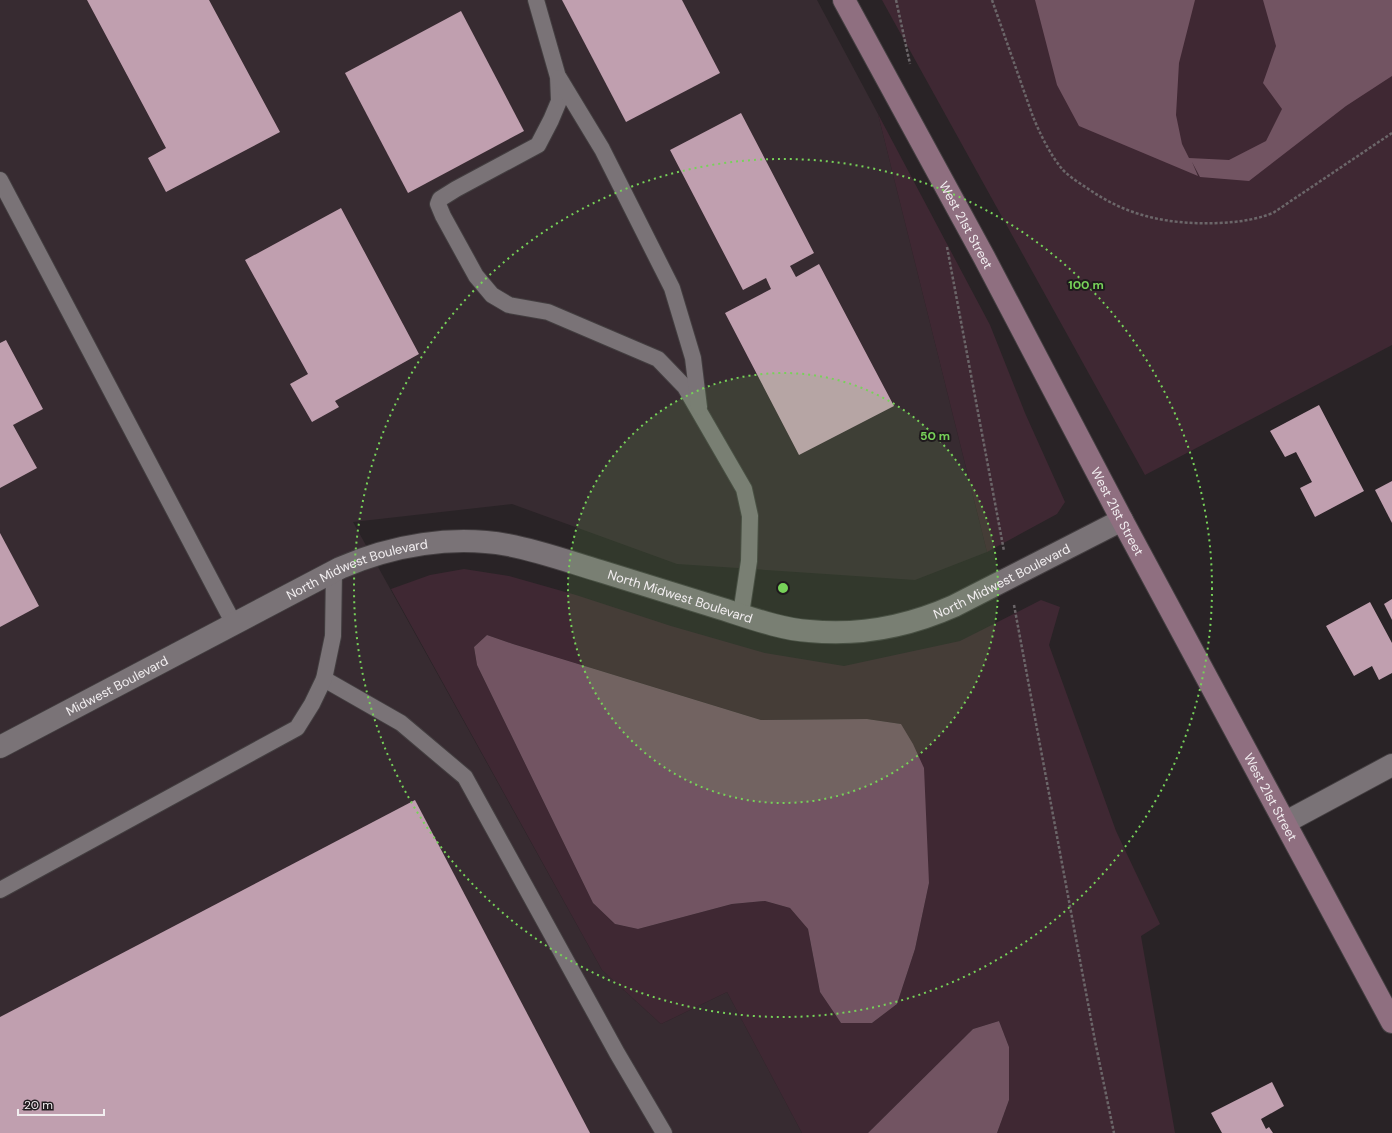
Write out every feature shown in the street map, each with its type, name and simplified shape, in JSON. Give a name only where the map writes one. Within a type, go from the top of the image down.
[{"type":"street","name":"West 21st Street","points":[[844,0],[984,257],[1122,520],[1286,822],[1392,1022]]},
{"type":"street","name":"North Midwest Boulevard","points":[[234,624],[334,571],[362,559],[393,549],[454,541],[509,545],[553,556],[771,624],[809,631],[828,632],[875,630],[928,617],[954,606],[1122,520]]},
{"type":"street","name":"Midwest Boulevard","points":[[0,746],[234,624]]},
{"type":"street","points":[[1286,822],[1392,766]]},
{"type":"lane","points":[[536,0],[558,77],[559,101],[538,145],[456,189],[440,199],[438,204],[476,276],[492,295],[509,305],[548,312],[658,359],[685,388],[744,489],[750,516],[749,561],[741,614]]},
{"type":"lane","points":[[558,77],[602,149],[672,288],[693,358],[700,413]]},
{"type":"lane","points":[[0,180],[234,624]]},
{"type":"lane","points":[[0,890],[297,728],[312,704],[324,679],[332,636],[334,571]]},
{"type":"lane","points":[[324,679],[401,723],[465,776],[617,1053],[664,1133]]},
{"type":"path","points":[[992,0],[1039,133],[1063,170],[1080,184],[1100,197],[1135,213],[1162,220],[1187,223],[1232,222],[1256,219],[1273,213],[1392,133]]},
{"type":"shaded area","points":[[0,0],[817,0],[878,114],[987,552],[915,580],[677,564],[512,504],[353,522],[602,970],[661,1024],[727,992],[802,1133],[0,1133]]},
{"type":"shaded area","points":[[882,0],[1392,0],[1392,345],[1145,475]]},
{"type":"shaded area","points":[[1035,0],[1195,0],[1179,63],[1176,115],[1182,144],[1189,158],[1229,160],[1266,141],[1282,109],[1263,83],[1276,46],[1263,0],[1392,0],[1392,76],[1346,106],[1249,181],[1200,177],[1192,162],[1198,176],[1079,126],[1057,85]]},
{"type":"shaded area","points":[[878,114],[990,325],[1025,413],[1065,502],[1057,514],[987,552]]},
{"type":"shaded area","points":[[464,569],[509,576],[576,595],[671,626],[765,653],[844,666],[960,641],[1041,600],[1060,607],[1049,645],[1116,831],[1160,924],[1141,936],[1175,1133],[997,1133],[1009,1100],[1009,1047],[999,1021],[973,1029],[868,1133],[802,1133],[727,992],[661,1024],[602,970],[391,589],[430,575]],"holes":[[[487,635],[761,720],[867,719],[901,724],[929,883],[915,949],[897,1004],[872,1023],[841,1023],[820,992],[808,929],[790,908],[765,901],[732,904],[638,929],[615,924],[593,903],[477,665],[474,647]]]},
{"type":"shaded area","points":[[487,635],[761,720],[867,719],[901,724],[913,744],[924,768],[929,883],[915,949],[897,1004],[872,1023],[841,1023],[820,992],[808,929],[790,908],[765,901],[732,904],[638,929],[615,924],[593,903],[477,665],[474,647]]},
{"type":"shaded area","points":[[999,1021],[1009,1047],[1009,1100],[997,1133],[868,1133],[973,1029]]},
{"type":"building","points":[[87,0],[209,0],[280,132],[166,192],[148,158],[166,148]]},
{"type":"building","points":[[562,0],[682,0],[720,73],[626,122]]},
{"type":"building","points":[[461,11],[524,131],[408,193],[345,73]]},
{"type":"building","points":[[741,113],[814,253],[790,266],[796,277],[819,264],[894,406],[799,455],[725,313],[771,289],[766,278],[743,290],[670,150]]},
{"type":"building","points":[[341,208],[419,354],[335,401],[339,407],[312,422],[290,384],[308,374],[245,260]]},
{"type":"building","points":[[6,340],[43,409],[13,425],[37,468],[0,488],[0,343]]},
{"type":"building","points":[[1319,405],[1364,491],[1315,517],[1300,488],[1312,482],[1296,452],[1285,457],[1270,431]]},
{"type":"building","points":[[1392,481],[1392,523],[1375,490]]},
{"type":"building","points":[[0,533],[39,606],[0,627]]},
{"type":"building","points":[[1392,599],[1392,620],[1384,604]]},
{"type":"building","points":[[1370,602],[1392,643],[1392,673],[1379,680],[1372,666],[1354,676],[1326,626]]},
{"type":"building","points":[[415,800],[590,1133],[0,1133],[0,1017]]},
{"type":"building","points":[[1272,1082],[1284,1106],[1261,1119],[1266,1129],[1269,1127],[1273,1133],[1222,1133],[1211,1113]]}]
